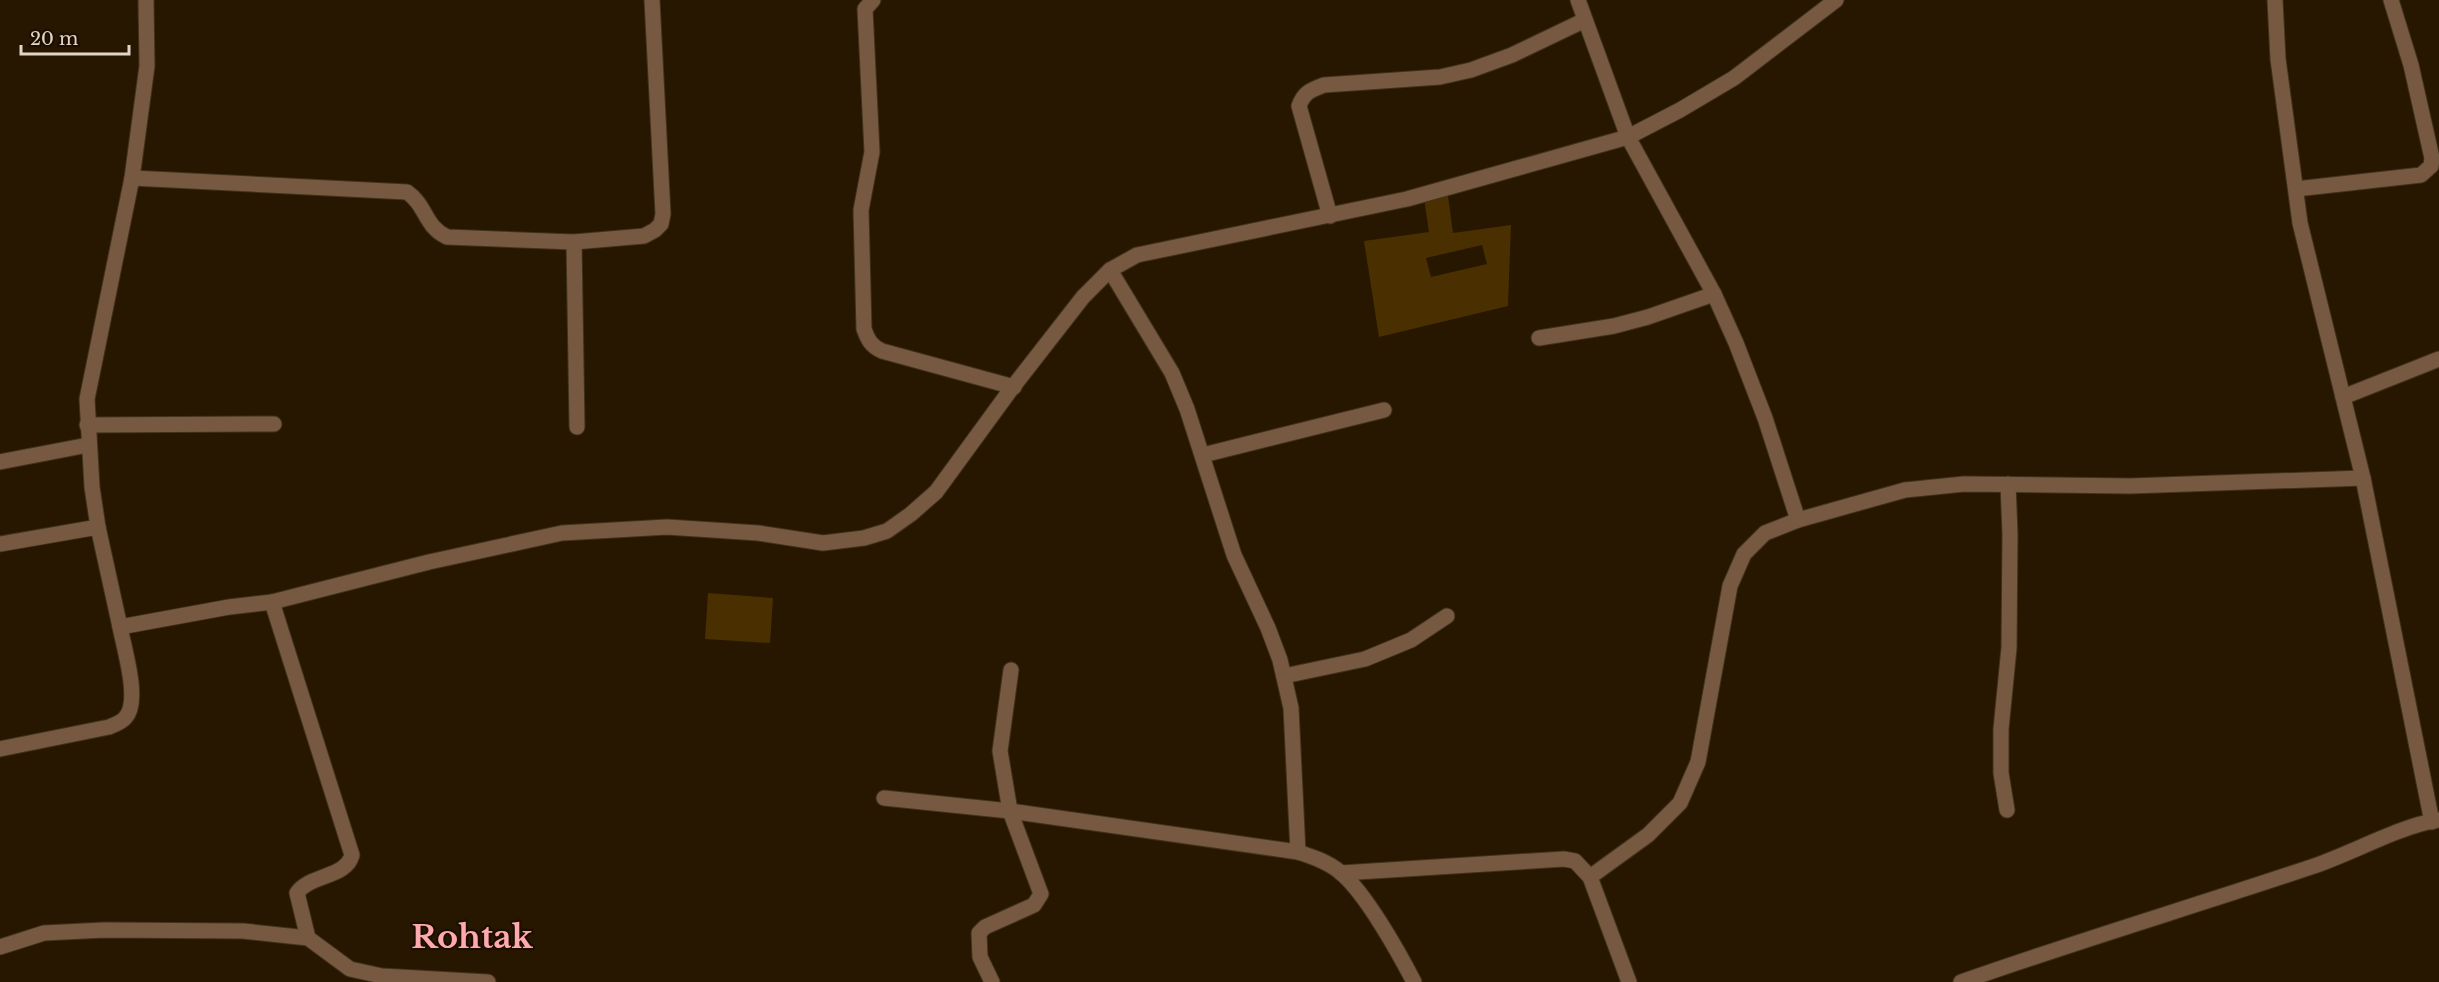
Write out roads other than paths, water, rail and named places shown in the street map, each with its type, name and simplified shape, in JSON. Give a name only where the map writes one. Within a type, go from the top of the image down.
[{"type":"street","points":[[0,749],[109,727],[125,719],[132,708],[133,696],[98,527],[88,444],[87,399],[132,178],[147,66],[146,0]]},
{"type":"street","points":[[132,178],[407,192],[418,200],[427,221],[435,231],[447,237],[574,242],[644,236],[661,224],[663,214],[652,0]]},
{"type":"street","points":[[873,0],[865,9],[872,152],[861,210],[864,329],[868,341],[873,348],[882,351],[1014,387]]},
{"type":"street","points":[[1578,0],[1628,137],[1714,294],[1736,343],[1765,418],[1798,520]]},
{"type":"street","points":[[120,627],[229,607],[272,602],[418,564],[562,533],[667,527],[758,533],[823,543],[864,538],[887,531],[936,492],[1083,297],[1110,270],[1137,255],[1407,199],[1628,137],[1734,78],[1836,0]]},
{"type":"street","points":[[1961,982],[2034,956],[2323,863],[2435,821],[2363,478],[2300,223],[2278,59],[2276,0]]},
{"type":"street","points":[[2296,189],[2421,176],[2431,166],[2432,158],[2411,65],[2391,0]]},
{"type":"street","points":[[1330,216],[1299,106],[1302,97],[1310,90],[1324,86],[1440,77],[1471,70],[1512,55],[1584,20]]},
{"type":"street","points":[[574,242],[578,427]]},
{"type":"street","points":[[1110,270],[1172,373],[1203,455],[1234,555],[1268,628],[1284,676],[1291,708],[1298,852]]},
{"type":"street","points":[[1539,338],[1614,326],[1714,294]]},
{"type":"street","points":[[2343,398],[2439,359]]},
{"type":"street","points":[[1203,455],[1384,410]]},
{"type":"street","points":[[87,425],[273,424]]},
{"type":"street","points":[[0,462],[88,444]]},
{"type":"street","points":[[1590,877],[1648,835],[1680,803],[1698,762],[1730,586],[1744,554],[1765,533],[1798,520],[1905,490],[1965,484],[2130,486],[2363,478]]},
{"type":"street","points":[[2007,810],[2001,773],[2001,729],[2009,648],[2008,484]]},
{"type":"street","points":[[0,544],[98,527]]},
{"type":"street","points":[[272,602],[352,855],[350,862],[343,868],[308,882],[297,893],[297,901],[308,938]]},
{"type":"street","points":[[1284,676],[1365,659],[1411,640],[1447,616]]},
{"type":"street","points":[[992,982],[981,957],[979,933],[985,927],[1034,905],[1041,894],[1010,811],[1000,751],[1011,670]]},
{"type":"street","points":[[884,798],[1010,811],[1298,852],[1322,861],[1341,873],[1370,910],[1414,982]]},
{"type":"street","points":[[1341,873],[1564,859],[1575,861],[1590,877],[1629,982]]},
{"type":"street","points":[[0,947],[44,933],[104,930],[243,931],[308,938],[350,969],[382,976],[488,982]]},
{"type":"district","name":"Rohtak","points":[[472,937]]}]
